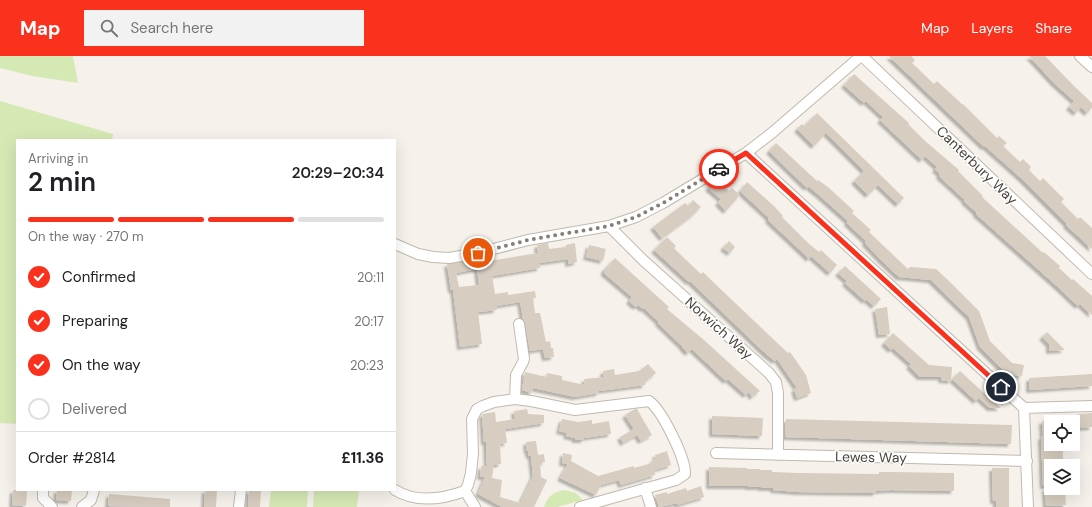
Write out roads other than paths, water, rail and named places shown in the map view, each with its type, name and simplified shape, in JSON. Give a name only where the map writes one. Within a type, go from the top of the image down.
[{"type":"street","points":[[396,244],[426,256],[449,258],[478,253],[528,240],[609,226],[646,213],[746,153],[773,132],[862,56]]},
{"type":"street","name":"Canterbury Way","points":[[862,56],[1092,274]]},
{"type":"street","points":[[1080,56],[1092,67]]},
{"type":"street","points":[[746,153],[1024,408],[1092,406]]},
{"type":"street","name":"Norwich Way","points":[[609,226],[643,260],[769,373],[776,382],[778,392],[778,455]]},
{"type":"street","points":[[515,399],[516,375],[524,359],[519,324]]},
{"type":"street","points":[[396,490],[409,497],[419,499],[437,498],[465,491],[471,473],[473,453],[473,414],[477,409],[494,402],[515,399],[575,410],[649,401],[656,407],[670,432],[683,461],[685,474],[676,480],[580,507]]},
{"type":"street","points":[[1024,408],[1028,507]]},
{"type":"street","name":"Lewes Way","points":[[716,453],[1027,461]]},
{"type":"street","points":[[645,488],[651,507]]},
{"type":"street","points":[[44,491],[43,498],[52,507]]},
{"type":"street","points":[[82,507],[90,500],[94,491]]},
{"type":"street","points":[[239,507],[240,491]]},
{"type":"street","points":[[465,491],[475,507]]}]
